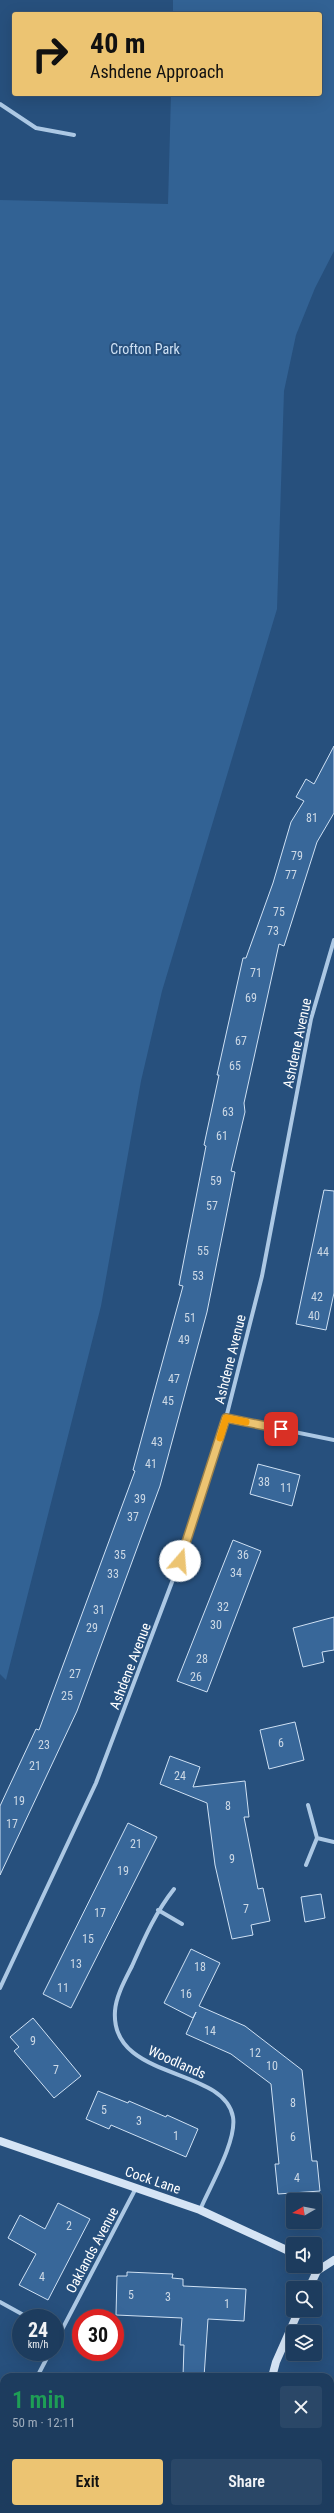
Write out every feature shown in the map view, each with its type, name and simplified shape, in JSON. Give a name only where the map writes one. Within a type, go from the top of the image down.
[{"type":"main road","name":"Cock Lane","points":[[0,2141],[200,2210],[286,2250]]},
{"type":"main road","points":[[322,2265],[334,2260]]},
{"type":"main road","points":[[273,2373],[276,2362],[296,2317]]},
{"type":"street","points":[[0,104],[36,128],[74,135]]},
{"type":"street","name":"Ashdene Avenue","points":[[0,1988],[96,1783],[180,1561],[226,1418],[262,1276],[311,1019],[334,940]]},
{"type":"street","points":[[226,1418],[334,1440]]},
{"type":"street","points":[[306,1865],[317,1838],[308,1805]]},
{"type":"street","points":[[317,1838],[334,1842]]},
{"type":"street","name":"Woodlands","points":[[174,1889],[158,1910],[120,1992],[114,2010],[115,2028],[124,2043],[135,2056],[221,2096],[232,2115],[233,2137],[200,2210]]},
{"type":"street","points":[[158,1910],[182,1924]]},
{"type":"street","name":"Oaklands Avenue","points":[[64,2321],[136,2188]]},
{"type":"street","points":[[0,2302],[13,2309]]},
{"type":"street","points":[[39,2373],[45,2361]]},
{"type":"green space","name":"Crofton Park","points":[[173,0],[334,0],[334,251],[315,288],[296,335],[284,391],[277,609],[162,991],[141,1081],[101,1306],[6,1680],[0,1674],[0,200],[168,204],[171,96],[322,96],[322,12],[173,12]]},
{"type":"building","points":[[334,746],[334,813],[317,842],[284,946],[279,944],[244,1103],[245,1112],[231,1171],[235,1172],[207,1312],[160,1486],[77,1711],[0,1875],[0,1806],[36,1729],[39,1730],[135,1471],[133,1470],[183,1286],[179,1285],[206,1146],[204,1145],[219,1075],[217,1075],[243,958],[246,958],[273,883],[291,822],[304,801],[296,797],[306,779],[314,784]]},
{"type":"building","points":[[324,1190],[334,1191],[334,1293],[326,1330],[296,1324]]},
{"type":"building","points":[[258,1464],[300,1475],[292,1506],[250,1494]]},
{"type":"building","points":[[233,1540],[261,1551],[207,1692],[177,1681]]},
{"type":"building","points":[[334,1617],[334,1650],[322,1652],[324,1662],[303,1667],[293,1628]]},
{"type":"building","points":[[295,1722],[304,1760],[269,1769],[260,1730]]},
{"type":"building","points":[[170,1756],[200,1767],[193,1787],[245,1781],[249,1817],[244,1817],[258,1889],[263,1888],[270,1921],[251,1925],[253,1935],[232,1939],[215,1865],[207,1803],[160,1784]]},
{"type":"building","points":[[128,1823],[157,1837],[71,2008],[43,1994]]},
{"type":"building","points":[[321,1894],[325,1918],[305,1922],[301,1897]]},
{"type":"building","points":[[191,1949],[220,1963],[199,2006],[245,2026],[302,2070],[312,2161],[317,2161],[320,2191],[278,2194],[275,2164],[279,2164],[271,2084],[231,2054],[186,2034],[196,2012],[193,2018],[164,2003]]},
{"type":"building","points":[[33,2018],[81,2076],[54,2098],[14,2051],[19,2047],[10,2037]]},
{"type":"building","points":[[98,2091],[128,2103],[129,2101],[166,2117],[167,2115],[198,2129],[186,2157],[111,2125],[109,2129],[86,2119]]},
{"type":"building","points":[[58,2203],[90,2219],[48,2300],[19,2285],[36,2254],[8,2238],[20,2215],[45,2229]]},
{"type":"building","points":[[127,2272],[173,2274],[172,2278],[183,2279],[183,2286],[246,2289],[244,2321],[208,2319],[204,2373],[183,2373],[184,2345],[180,2345],[182,2318],[124,2315],[124,2309],[116,2309],[117,2276],[127,2276]]},
{"type":"slow traffic","points":[[220,1438],[226,1418],[246,1422]]},
{"type":"route","points":[[180,1561],[226,1418],[281,1429]]}]
